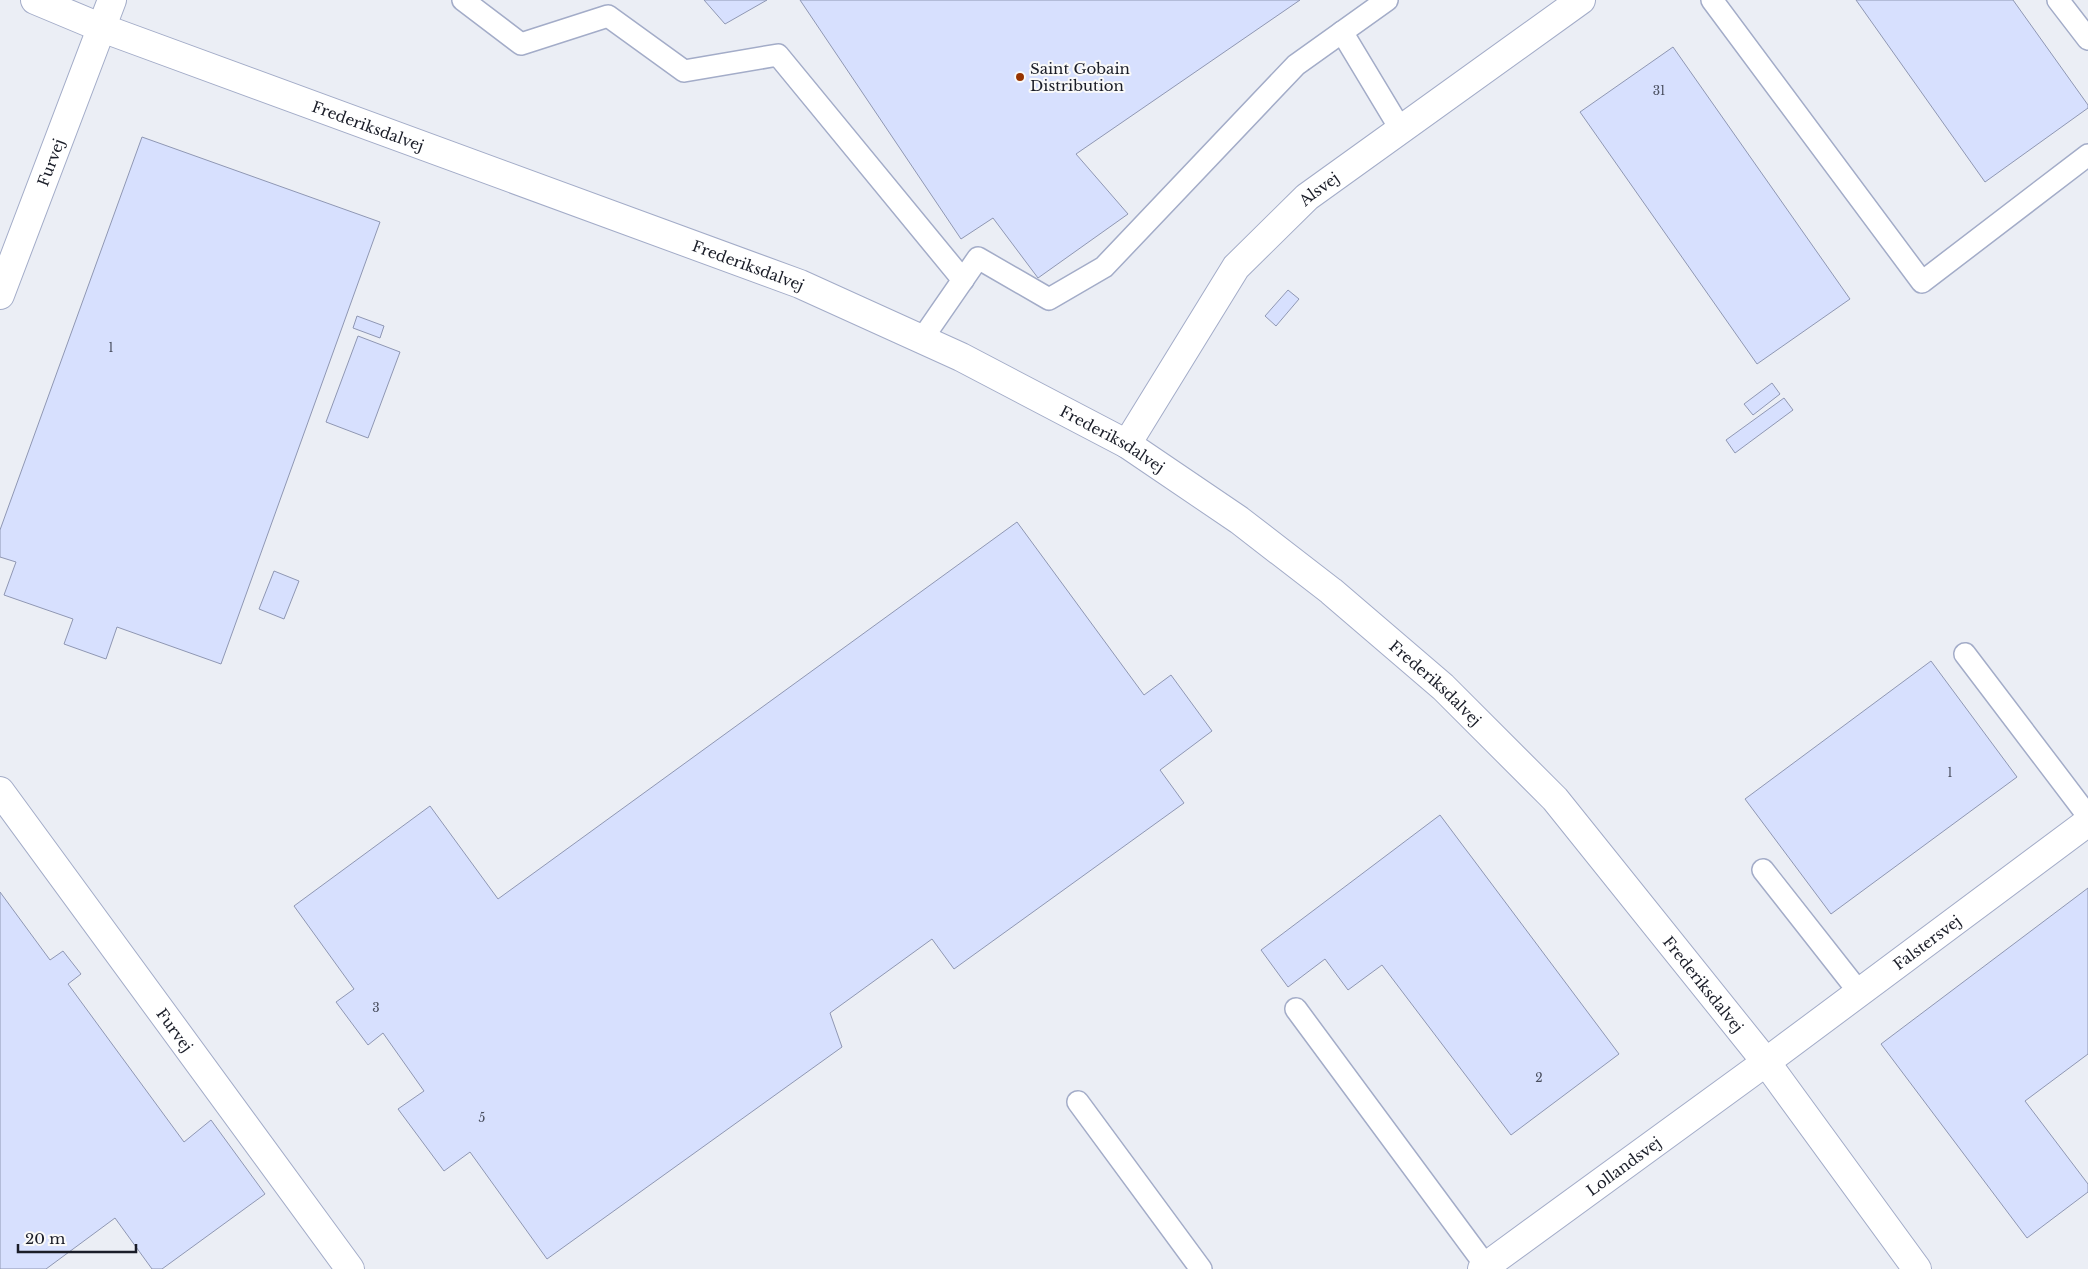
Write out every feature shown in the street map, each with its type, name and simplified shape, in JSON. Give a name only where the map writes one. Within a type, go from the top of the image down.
[{"type":"street","name":"Frederiksdalvej","points":[[35,0],[102,28],[800,284],[961,357],[1126,444],[1247,526],[1332,591],[1443,687],[1555,799],[1766,1062],[1917,1269]]},
{"type":"street","name":"Furvej","points":[[0,295],[112,0]]},
{"type":"street","name":"Alsvej","points":[[1126,444],[1236,267],[1308,197],[1581,0]]},
{"type":"street","name":"Furvej","points":[[0,791],[350,1269]]},
{"type":"street","name":"Falstersvej","points":[[1766,1062],[2088,822]]},
{"type":"street","name":"Lollandsvej","points":[[1484,1267],[1766,1062]]},
{"type":"lane","points":[[463,0],[521,44],[608,16],[684,71],[778,56],[963,280]]},
{"type":"lane","points":[[922,340],[978,258],[1050,299],[1104,267],[1296,65],[1387,0]]},
{"type":"lane","points":[[1712,0],[1922,282],[2088,155]]},
{"type":"lane","points":[[2058,0],[2088,39]]},
{"type":"lane","points":[[1342,32],[1401,130]]},
{"type":"lane","points":[[1965,654],[2088,816]]},
{"type":"lane","points":[[1763,870],[1860,992]]},
{"type":"lane","points":[[1296,1009],[1484,1267]]},
{"type":"lane","points":[[1078,1102],[1201,1269]]},
{"type":"shaded area","points":[[0,0],[2088,0],[2088,1269],[0,1269]]},
{"type":"building","points":[[704,0],[767,0],[725,24]]},
{"type":"building","name":"Saint Gobain Distribution","points":[[800,0],[1300,0],[1076,154],[1128,214],[1038,278],[993,218],[961,239]]},
{"type":"building","points":[[1856,0],[2013,0],[2088,105],[2088,108],[1985,182]]},
{"type":"building","points":[[1673,47],[1850,299],[1757,364],[1580,112]]},
{"type":"building","points":[[142,137],[380,222],[221,664],[117,627],[106,659],[64,644],[73,619],[4,595],[16,562],[0,557],[0,530]]},
{"type":"building","points":[[1288,290],[1299,299],[1276,326],[1265,316]]},
{"type":"building","points":[[357,316],[384,326],[380,338],[353,328]]},
{"type":"building","points":[[358,336],[400,352],[368,438],[326,422]]},
{"type":"building","points":[[1772,383],[1780,394],[1753,415],[1744,404]]},
{"type":"building","points":[[1784,398],[1793,410],[1735,453],[1726,440]]},
{"type":"building","points":[[1017,522],[1144,695],[1171,675],[1212,731],[1160,770],[1184,803],[954,969],[932,939],[830,1013],[842,1047],[547,1259],[470,1152],[444,1171],[398,1109],[424,1091],[383,1033],[368,1045],[336,1002],[354,989],[294,906],[430,806],[498,899]]},
{"type":"building","points":[[274,571],[299,581],[284,619],[259,609]]},
{"type":"building","points":[[1931,661],[2017,777],[1831,914],[1745,799]]},
{"type":"building","points":[[1440,815],[1619,1054],[1511,1135],[1382,965],[1348,990],[1325,959],[1288,987],[1261,950]]},
{"type":"building","points":[[2088,888],[2088,1054],[2025,1101],[2088,1184],[2088,1192],[2027,1238],[1881,1044]]},
{"type":"building","points":[[0,892],[50,960],[63,951],[81,974],[68,984],[184,1142],[211,1120],[265,1194],[162,1269],[152,1269],[115,1218],[46,1269],[0,1269]]},
{"type":"place","name":"Saint Gobain Distribution","points":[[1020,77]]}]
